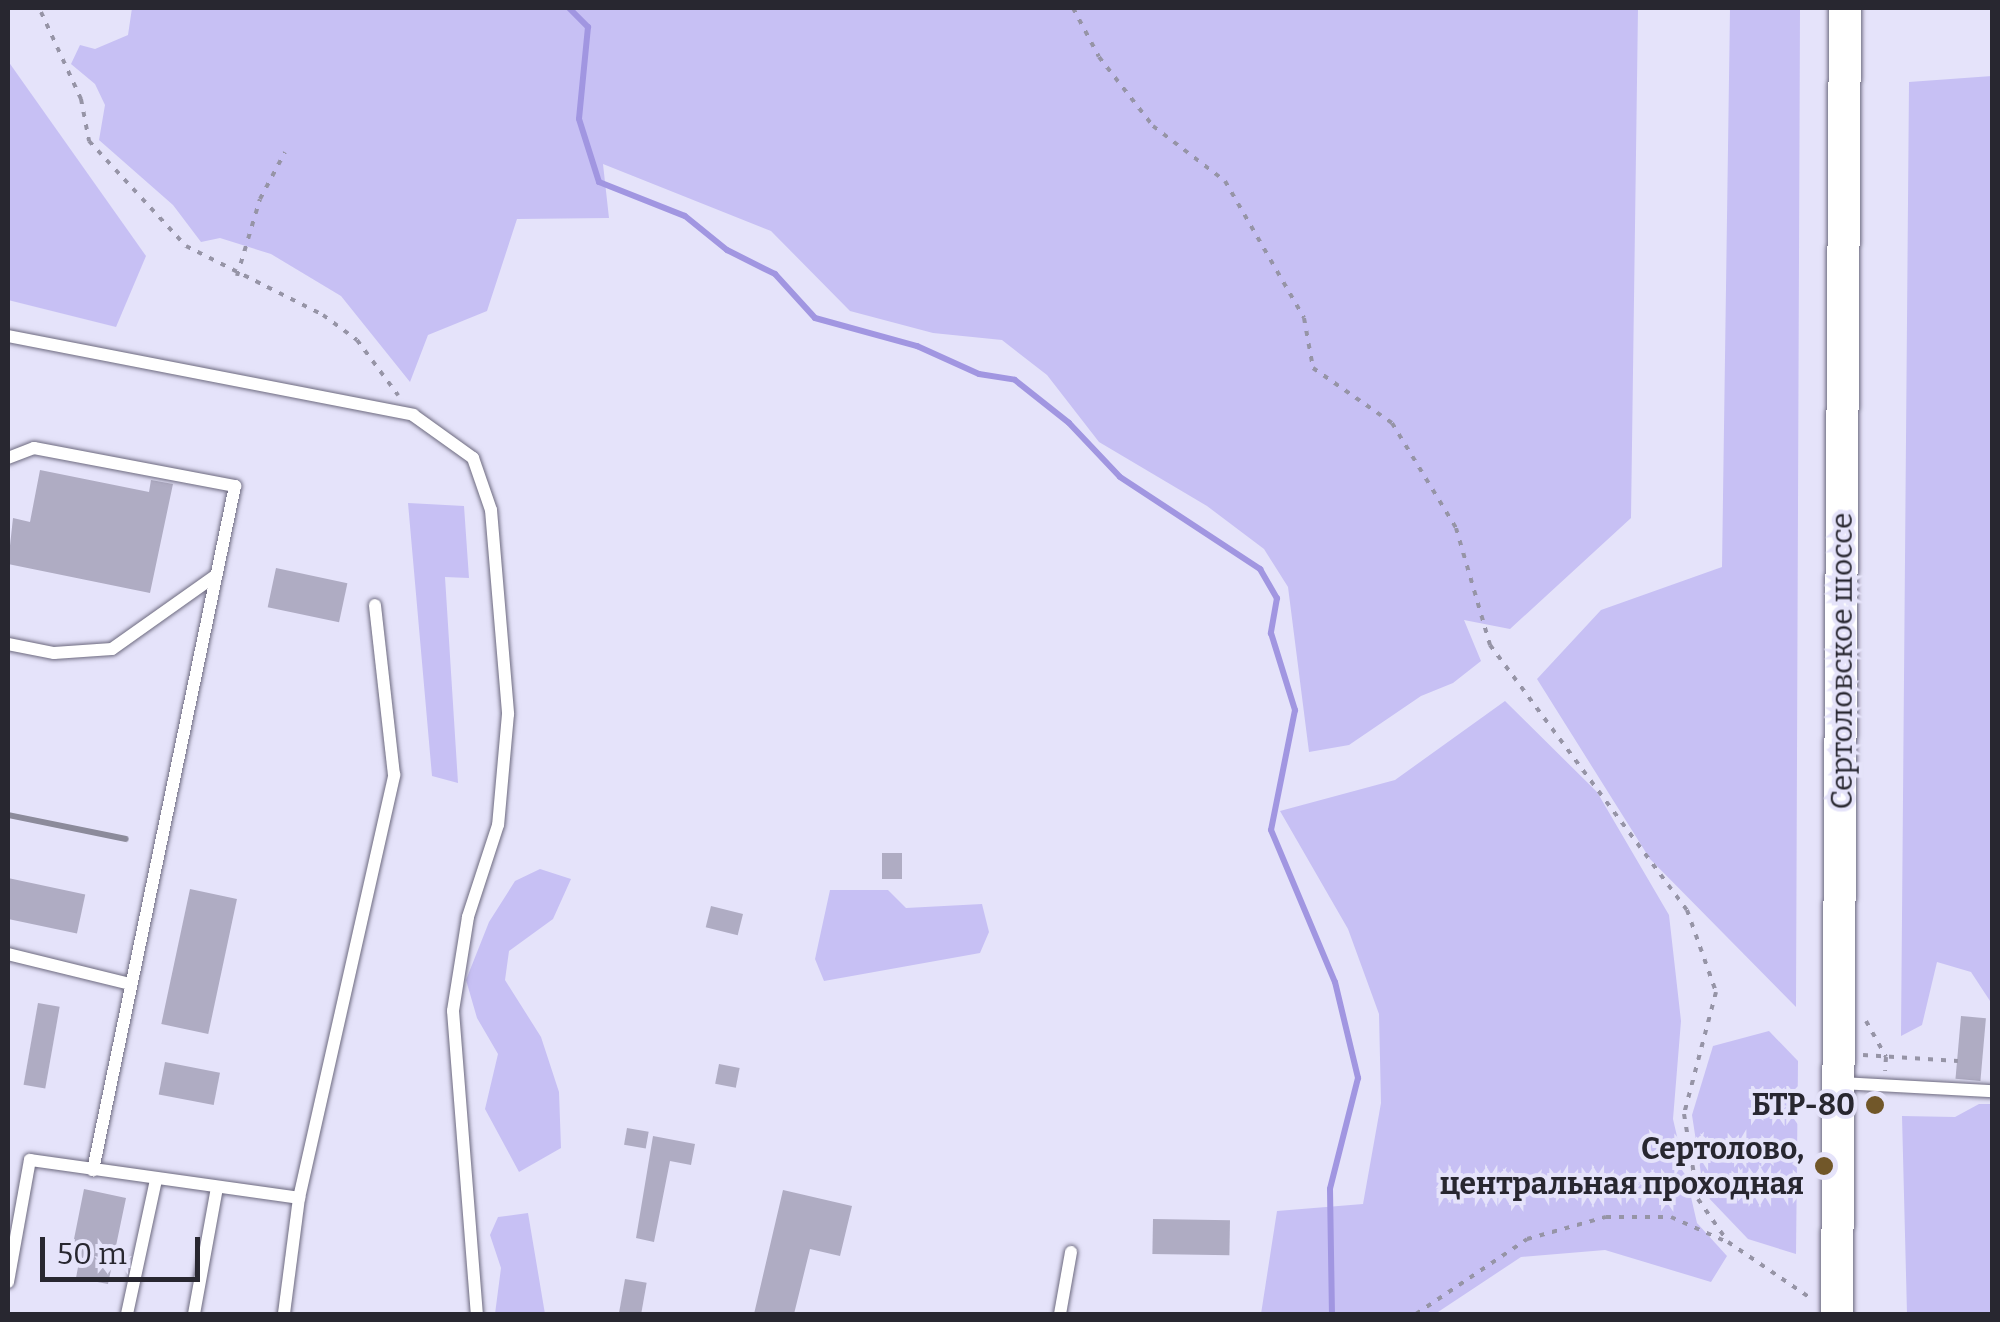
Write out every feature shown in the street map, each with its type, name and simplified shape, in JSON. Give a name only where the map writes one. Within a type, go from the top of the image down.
[{"type":"main road","name":"Сертоловское шоссе","points":[[1837,1313],[1845,1069],[1845,8]]},
{"type":"lane","points":[[8,336],[412,415],[473,458],[490,510],[508,714],[498,825],[468,917],[454,1011],[477,1314]]},
{"type":"lane","points":[[8,458],[34,448],[235,486],[94,1170]]},
{"type":"lane","points":[[8,644],[54,653],[112,649],[215,576]]},
{"type":"lane","points":[[284,1314],[300,1198],[394,775],[376,606]]},
{"type":"lane","points":[[8,954],[130,984]]},
{"type":"lane","points":[[1845,1069],[1885,1085],[1992,1091]]},
{"type":"lane","points":[[8,1282],[30,1160],[300,1198]]},
{"type":"lane","points":[[128,1314],[156,1180]]},
{"type":"lane","points":[[194,1314],[216,1188]]},
{"type":"lane","points":[[1060,1314],[1071,1252]]},
{"type":"path","points":[[1072,8],[1099,57],[1153,126],[1225,181],[1304,318],[1313,368],[1392,423],[1456,528],[1490,645],[1687,910],[1716,992],[1684,1114],[1698,1198],[1728,1242]]},
{"type":"path","points":[[41,12],[81,99],[89,142],[186,246],[237,276],[323,315],[357,340],[412,415]]},
{"type":"path","points":[[237,276],[260,199],[285,152]]},
{"type":"path","points":[[1866,1022],[1886,1056],[1885,1085]]},
{"type":"path","points":[[1845,1069],[1886,1056],[1958,1060]]},
{"type":"path","points":[[1416,1314],[1527,1239],[1606,1217],[1671,1218],[1728,1242],[1837,1313]]},
{"type":"shaded area","points":[[132,8],[1638,8],[1631,518],[1510,629],[1464,620],[1481,661],[1453,683],[1421,696],[1349,745],[1309,752],[1288,587],[1264,549],[1207,506],[1099,442],[1047,375],[1002,340],[933,333],[850,311],[771,231],[603,164],[609,218],[517,219],[487,311],[428,335],[410,382],[341,296],[271,254],[220,238],[201,242],[173,205],[99,140],[105,105],[95,84],[71,64],[80,45],[95,49],[128,35]]},
{"type":"shaded area","points":[[1730,8],[1800,8],[1796,1007],[1650,859],[1537,679],[1601,610],[1722,567]]},
{"type":"shaded area","points":[[8,61],[146,256],[116,327],[8,300]]},
{"type":"shaded area","points":[[1992,76],[1992,1004],[1971,972],[1937,962],[1922,1025],[1901,1036],[1909,82]]},
{"type":"shaded area","points":[[408,503],[464,506],[469,578],[445,577],[458,783],[432,776]]},
{"type":"shaded area","points":[[1505,701],[1597,792],[1669,915],[1681,1021],[1673,1119],[1697,1223],[1727,1256],[1711,1282],[1605,1250],[1521,1257],[1435,1314],[1261,1314],[1277,1211],[1363,1204],[1381,1103],[1379,1014],[1348,929],[1280,811],[1395,780]]},
{"type":"shaded area","points":[[540,869],[571,879],[553,919],[509,951],[505,980],[541,1037],[559,1092],[561,1148],[519,1172],[485,1109],[498,1054],[477,1018],[466,980],[489,922],[515,881]]},
{"type":"shaded area","points":[[830,890],[888,890],[906,908],[982,904],[989,932],[980,953],[824,981],[815,959]]},
{"type":"shaded area","points":[[1769,1031],[1798,1061],[1796,1254],[1748,1239],[1704,1193],[1692,1115],[1713,1046]]},
{"type":"shaded area","points":[[1979,1104],[1992,1104],[1992,1314],[1907,1314],[1902,1116],[1955,1117]]},
{"type":"shaded area","points":[[528,1213],[545,1314],[495,1314],[501,1268],[490,1235],[498,1217]]},
{"type":"building","points":[[40,470],[149,492],[151,480],[173,484],[150,593],[8,564],[13,518],[30,522]]},
{"type":"building","points":[[276,568],[347,583],[339,622],[268,607]]},
{"type":"building","points":[[882,853],[902,853],[902,879],[882,879]]},
{"type":"building","points":[[8,878],[85,894],[77,934],[8,919]]},
{"type":"building","points":[[190,889],[237,899],[208,1034],[161,1024]]},
{"type":"building","points":[[711,906],[743,914],[738,935],[706,927]]},
{"type":"building","points":[[38,1003],[60,1007],[45,1089],[24,1085]]},
{"type":"building","points":[[1961,1016],[1986,1018],[1980,1081],[1956,1079]]},
{"type":"building","points":[[165,1062],[220,1073],[214,1105],[159,1094]]},
{"type":"building","points":[[719,1064],[740,1068],[736,1088],[715,1084]]},
{"type":"building","points":[[627,1128],[649,1132],[646,1149],[624,1145]]},
{"type":"building","points":[[653,1136],[695,1144],[691,1165],[670,1161],[654,1242],[636,1238]]},
{"type":"building","points":[[84,1189],[126,1198],[108,1284],[76,1278],[81,1251],[72,1249]]},
{"type":"building","points":[[783,1190],[852,1206],[840,1256],[810,1249],[794,1314],[754,1314]]},
{"type":"building","points":[[1153,1219],[1230,1220],[1229,1255],[1152,1254]]},
{"type":"building","points":[[625,1279],[647,1283],[641,1314],[619,1314]]},
{"type":"waterway","points":[[569,8],[588,27],[579,119],[599,182],[685,216],[727,250],[775,274],[815,318],[917,346],[979,374],[1015,380],[1069,423],[1120,477],[1260,569],[1277,598],[1271,633],[1295,710],[1271,830],[1335,982],[1358,1078],[1330,1189],[1332,1314]]},
{"type":"railway","points":[[8,815],[126,839]]},
{"type":"place","name":"БТР-80","points":[[1875,1105]]},
{"type":"place","name":"Сертолово, центральная проходная","points":[[1824,1166]]}]
